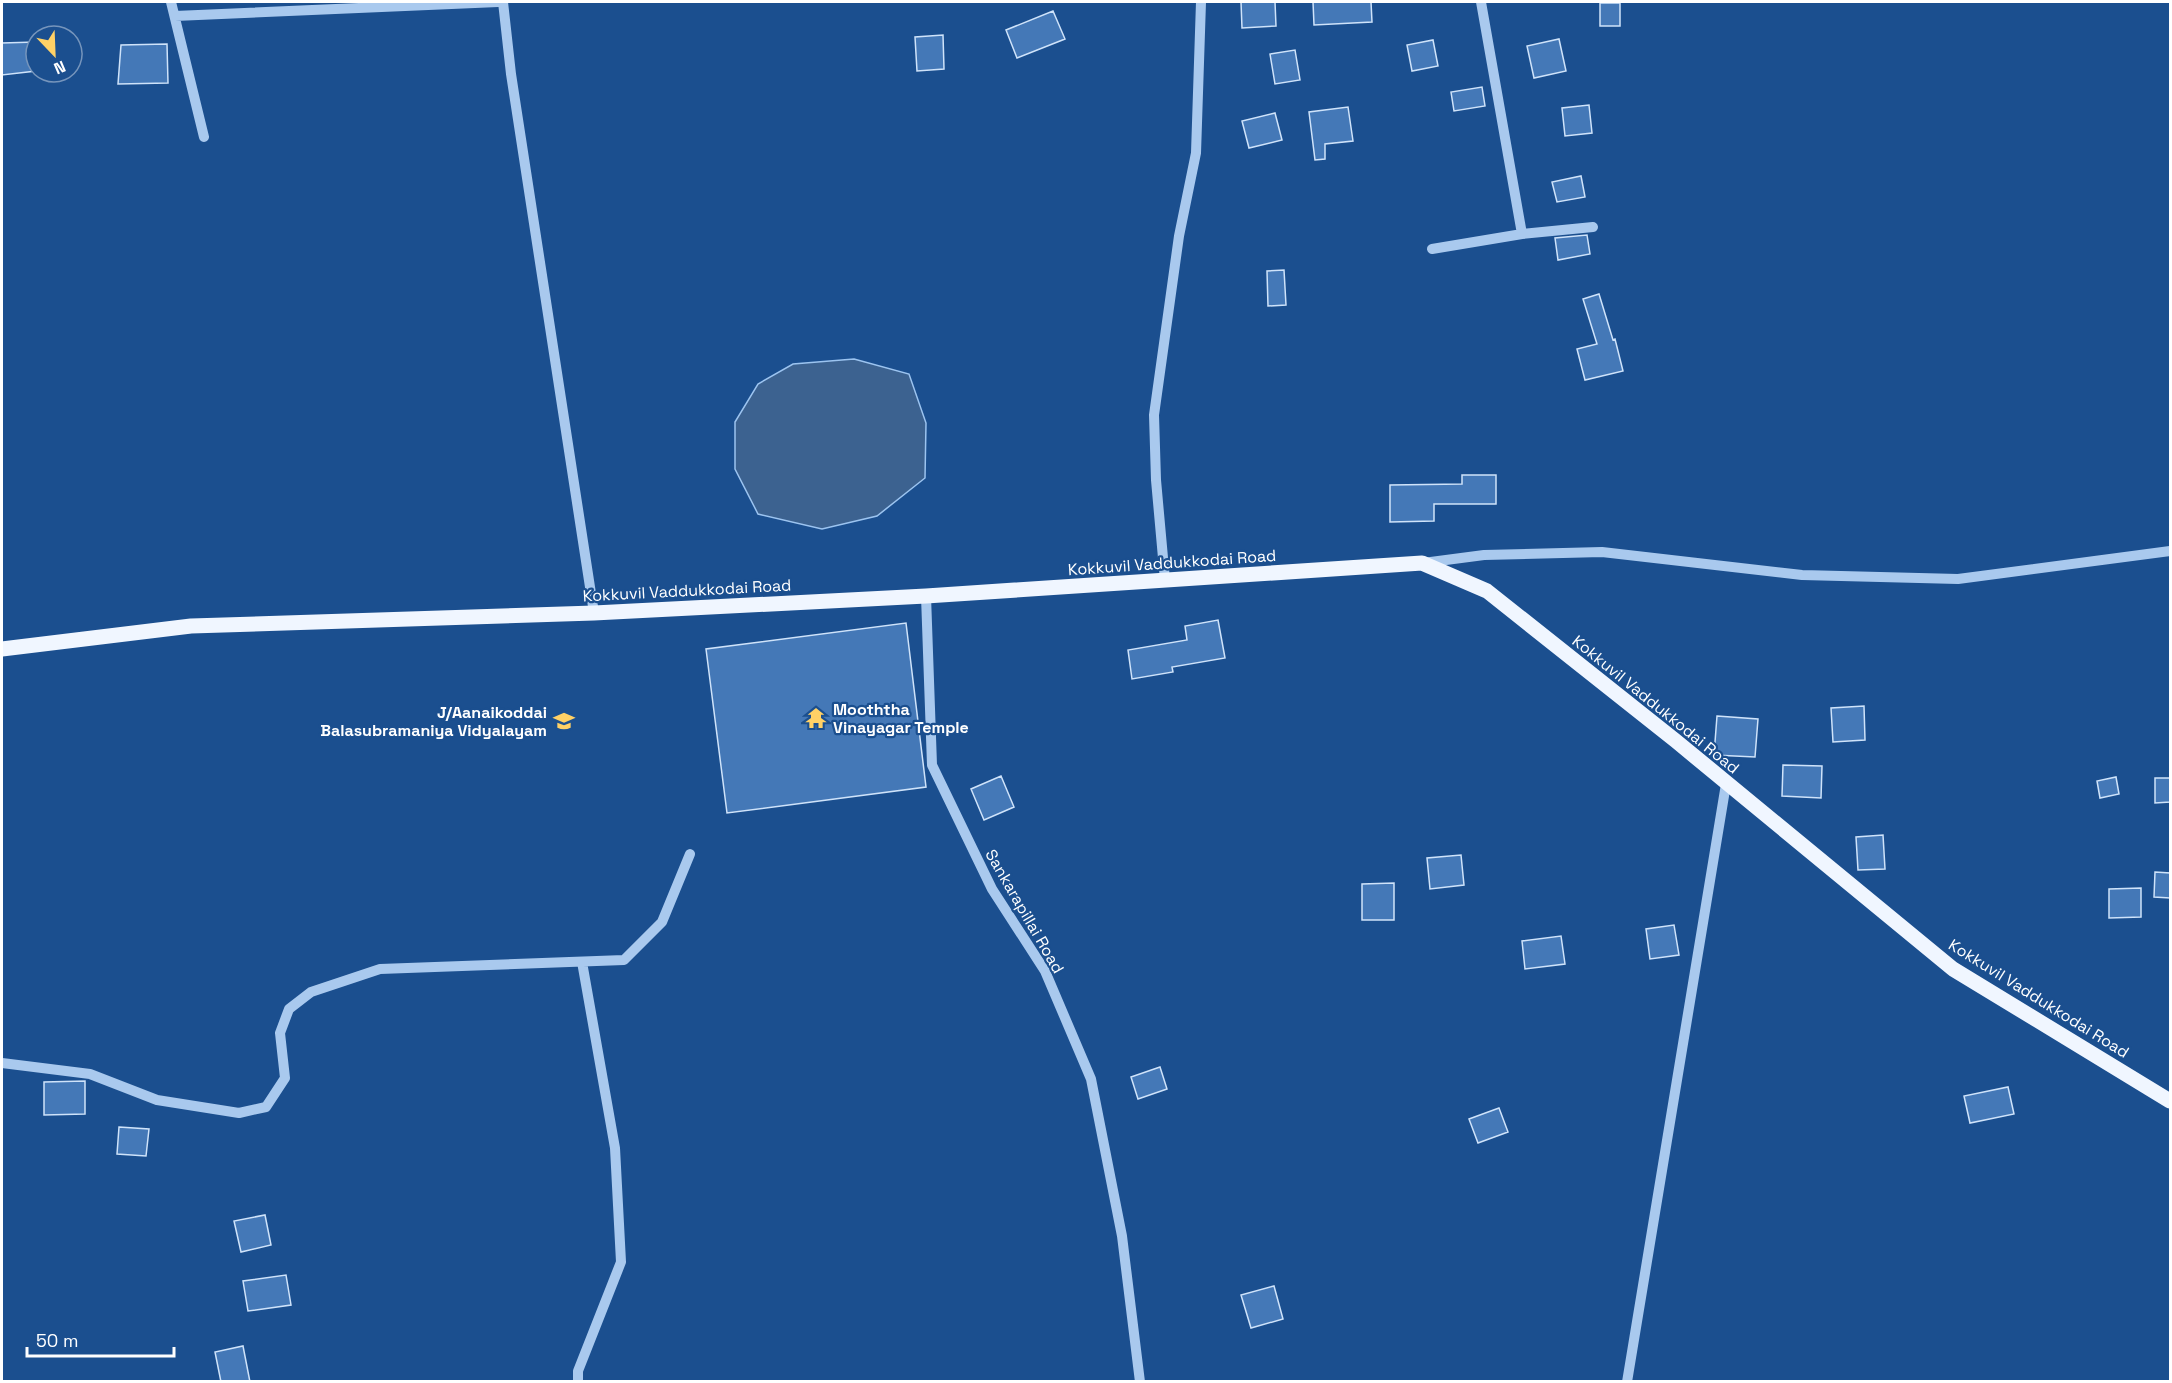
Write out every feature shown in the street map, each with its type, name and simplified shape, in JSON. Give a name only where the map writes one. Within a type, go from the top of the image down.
[{"type":"main road","name":"Kokkuvil Vaddukkodai Road","points":[[2,649],[191,626],[594,613],[926,596],[1422,563],[1487,591],[1677,741],[1726,784],[1953,969],[2170,1101]]},
{"type":"street","points":[[171,2],[204,136]]},
{"type":"street","points":[[176,16],[500,2],[594,613]]},
{"type":"street","points":[[1165,580],[1156,480],[1154,415],[1179,236],[1196,153],[1201,2]]},
{"type":"street","points":[[1481,2],[1522,234]]},
{"type":"street","points":[[1432,249],[1522,234],[1593,227]]},
{"type":"street","points":[[1422,563],[1484,555],[1602,552],[1802,575],[1958,579],[2170,552]]},
{"type":"street","name":"Sankarapillai Road","points":[[926,596],[932,765],[992,889],[1046,971],[1091,1079],[1122,1236],[1140,1382]]},
{"type":"street","points":[[1627,1382],[1726,784]]},
{"type":"street","points":[[2,1063],[90,1074],[158,1100],[239,1113],[266,1107],[285,1078],[280,1033],[289,1009],[311,992],[380,969],[624,960],[662,922],[690,854]]},
{"type":"street","points":[[578,1382],[578,1371],[621,1262],[615,1148],[582,962]]},
{"type":"water","points":[[854,359],[909,374],[926,423],[925,478],[877,516],[822,529],[758,514],[735,469],[735,422],[758,384],[793,364]]},
{"type":"building","points":[[1241,2],[1275,2],[1276,26],[1242,28]]},
{"type":"building","points":[[1313,2],[1371,2],[1372,22],[1314,25]]},
{"type":"building","points":[[1600,3],[1620,3],[1620,26],[1600,26]]},
{"type":"building","points":[[1053,11],[1065,39],[1017,58],[1006,30]]},
{"type":"building","points":[[943,35],[944,69],[917,71],[915,37]]},
{"type":"building","points":[[1559,39],[1566,71],[1534,78],[1527,46]]},
{"type":"building","points":[[1433,40],[1438,66],[1412,71],[1407,45]]},
{"type":"building","points":[[24,42],[24,72],[2,75],[2,43]]},
{"type":"building","points":[[167,44],[168,83],[118,84],[121,45]]},
{"type":"building","points":[[1295,50],[1300,80],[1275,84],[1270,54]]},
{"type":"building","points":[[1482,87],[1485,106],[1454,111],[1451,92]]},
{"type":"building","points":[[1589,105],[1592,133],[1565,136],[1562,108]]},
{"type":"building","points":[[1348,107],[1353,141],[1325,144],[1325,159],[1315,160],[1309,112]]},
{"type":"building","points":[[1275,113],[1282,140],[1249,148],[1242,121]]},
{"type":"building","points":[[1581,176],[1585,197],[1557,202],[1552,182]]},
{"type":"building","points":[[1587,235],[1590,254],[1558,260],[1555,238]]},
{"type":"building","points":[[1284,270],[1286,305],[1268,306],[1267,271]]},
{"type":"building","points":[[1599,294],[1613,340],[1615,339],[1623,371],[1585,380],[1577,349],[1597,344],[1583,299]]},
{"type":"building","points":[[1462,475],[1496,475],[1496,504],[1434,504],[1434,521],[1390,522],[1390,485],[1462,484]]},
{"type":"building","points":[[1218,620],[1225,658],[1172,667],[1173,672],[1132,679],[1128,650],[1187,640],[1185,626]]},
{"type":"building","name":"Mooththa Vinayagar Temple","points":[[906,623],[926,787],[727,813],[706,649]]},
{"type":"building","points":[[1864,706],[1865,740],[1833,742],[1831,708]]},
{"type":"building","points":[[1717,716],[1758,719],[1755,757],[1714,755]]},
{"type":"building","points":[[1783,765],[1822,766],[1821,798],[1782,796]]},
{"type":"building","points":[[1001,776],[1014,807],[984,820],[971,789]]},
{"type":"building","points":[[2116,777],[2119,794],[2100,798],[2097,781]]},
{"type":"building","points":[[2155,778],[2170,778],[2170,802],[2155,803]]},
{"type":"building","points":[[1883,835],[1885,869],[1858,870],[1856,837]]},
{"type":"building","points":[[1461,855],[1464,885],[1430,889],[1427,858]]},
{"type":"building","points":[[2155,872],[2170,873],[2170,898],[2154,897]]},
{"type":"building","points":[[1394,883],[1394,920],[1362,920],[1362,884]]},
{"type":"building","points":[[2141,888],[2141,917],[2109,918],[2109,889]]},
{"type":"building","points":[[1674,925],[1679,955],[1650,959],[1646,929]]},
{"type":"building","points":[[1561,936],[1565,964],[1525,969],[1522,941]]},
{"type":"building","points":[[1160,1067],[1167,1089],[1138,1099],[1131,1077]]},
{"type":"building","points":[[85,1081],[85,1114],[44,1115],[44,1082]]},
{"type":"building","points":[[2008,1087],[2014,1114],[1970,1123],[1964,1096]]},
{"type":"building","points":[[1499,1108],[1508,1132],[1478,1143],[1469,1119]]},
{"type":"building","points":[[119,1127],[149,1129],[146,1156],[117,1154]]},
{"type":"building","points":[[265,1215],[271,1245],[241,1252],[234,1221]]},
{"type":"building","points":[[286,1275],[291,1305],[248,1311],[243,1281]]},
{"type":"building","points":[[1274,1286],[1283,1319],[1251,1328],[1241,1295]]},
{"type":"building","points":[[243,1346],[250,1382],[221,1382],[215,1352]]},
{"type":"place","name":"Mooththa Vinayagar Temple","points":[[816,718]]},
{"type":"place","name":"J/Aanaikoddai Balasubramaniya Vidyalayam","points":[[564,721]]}]
